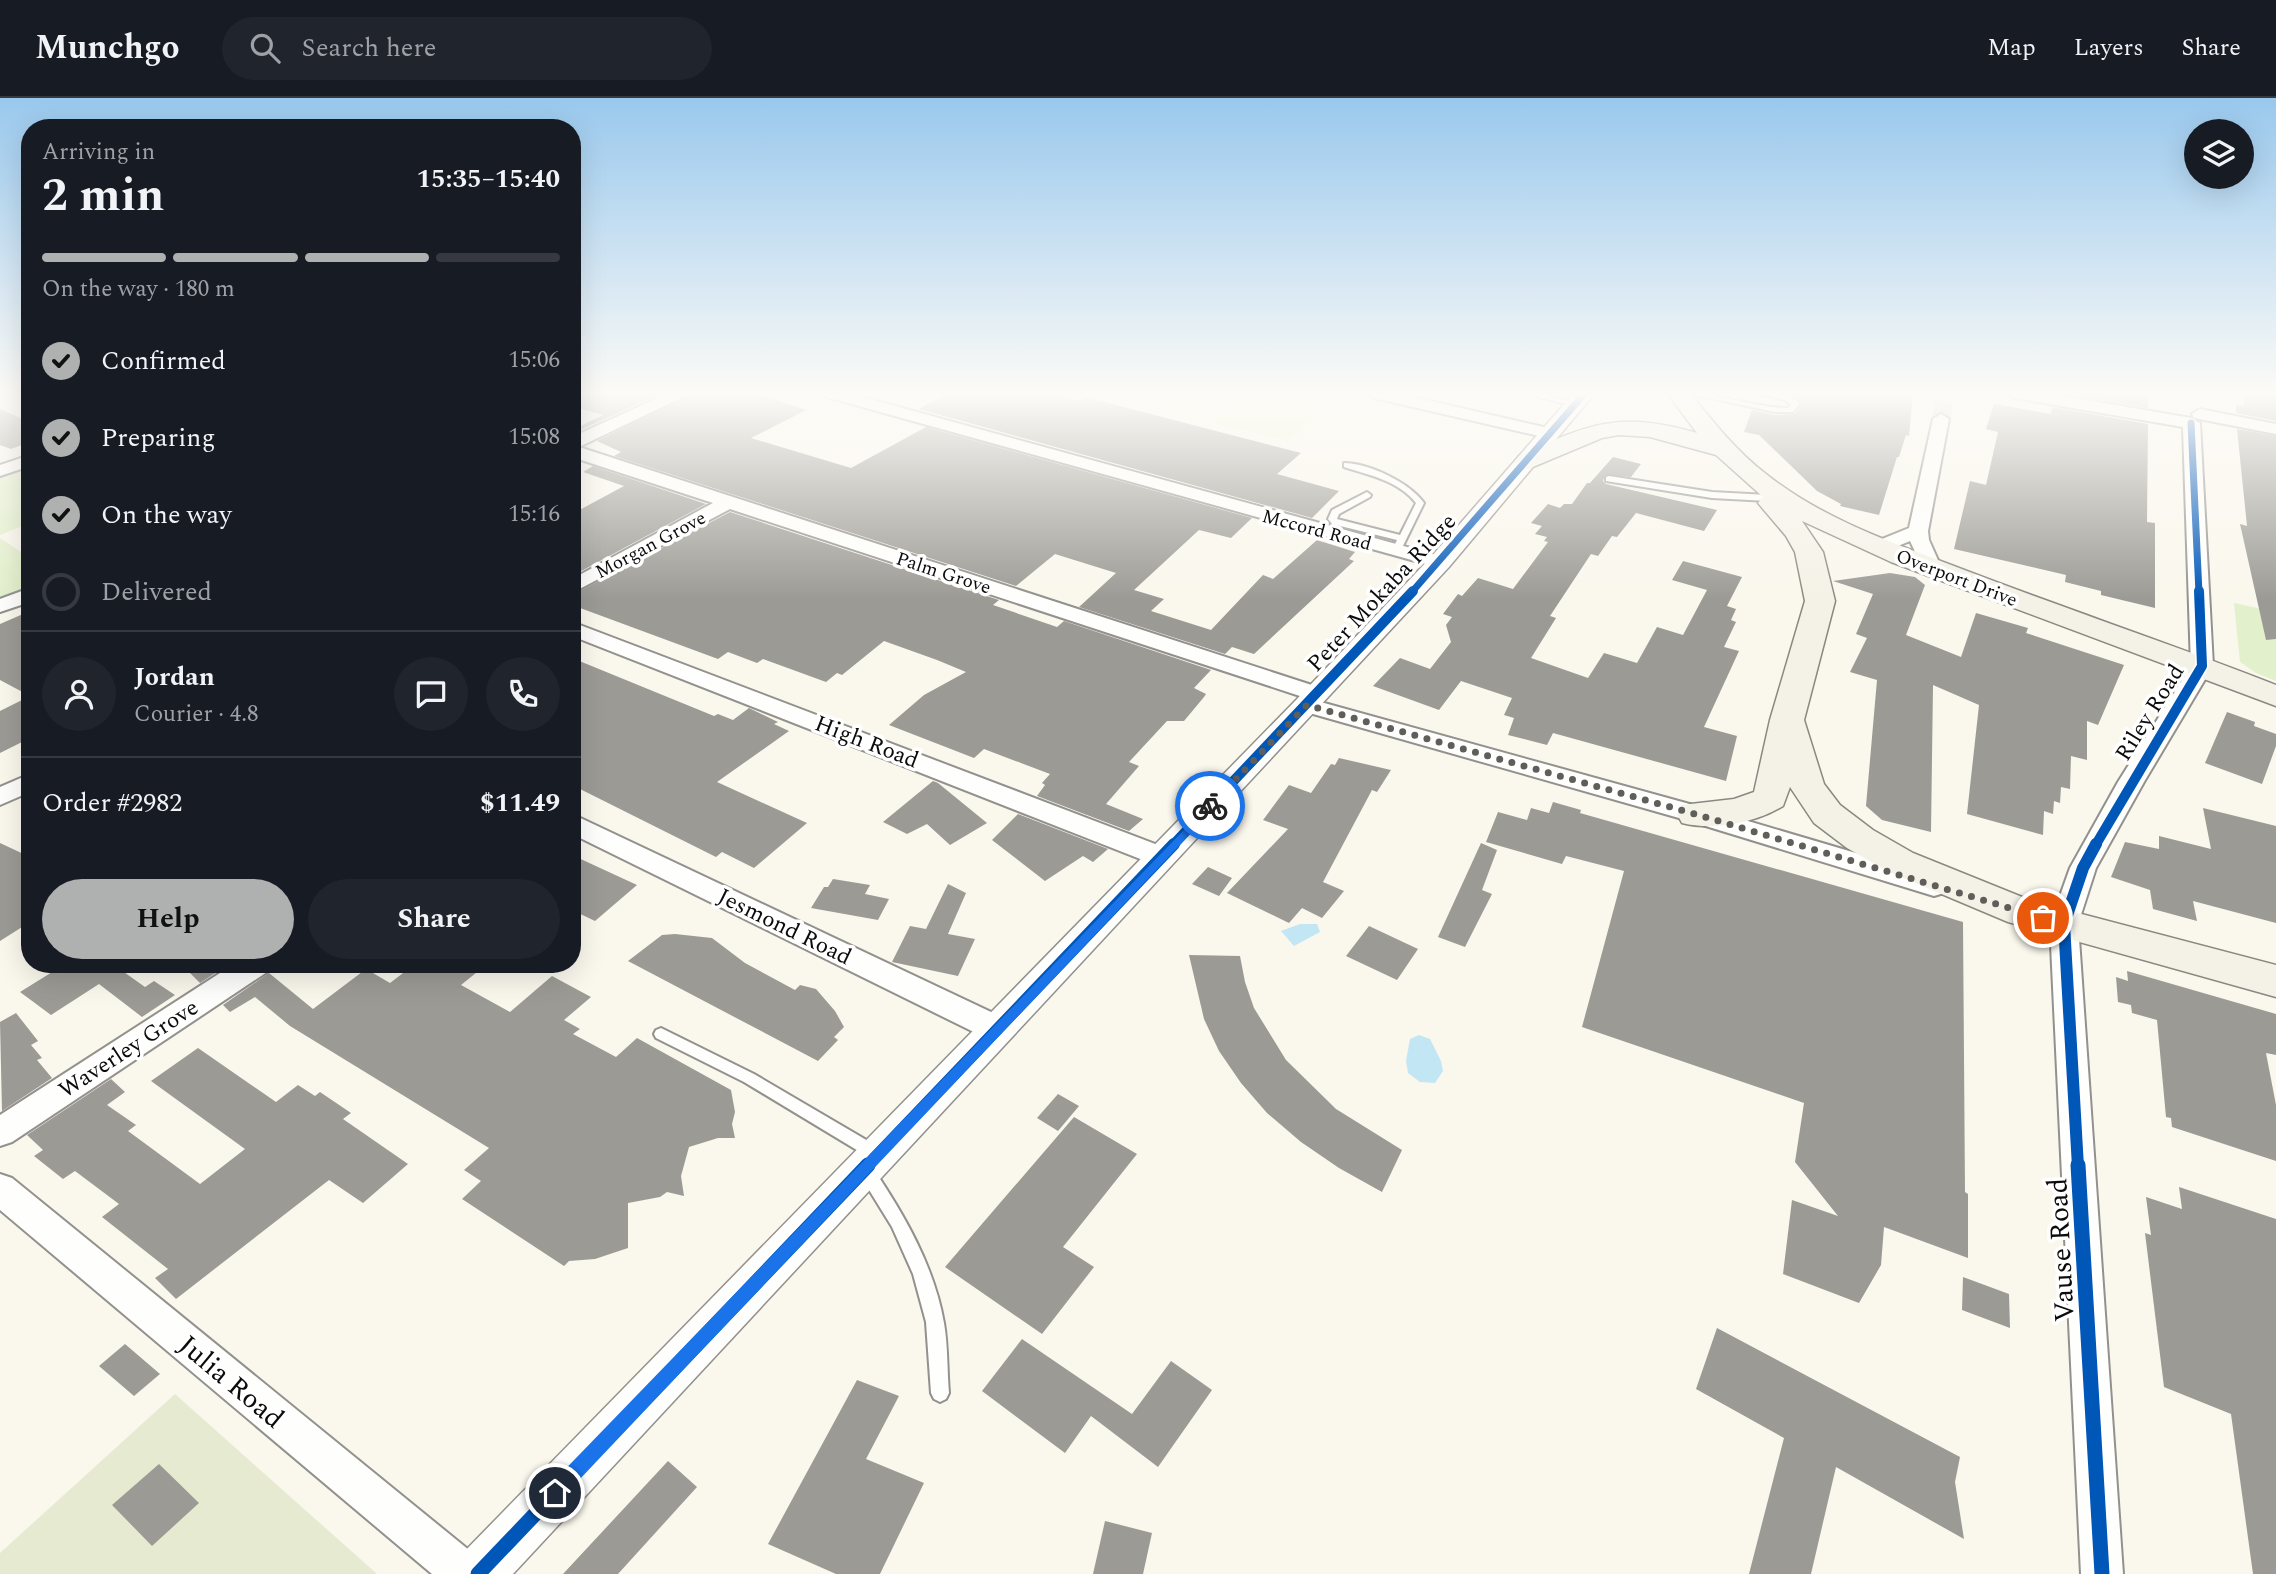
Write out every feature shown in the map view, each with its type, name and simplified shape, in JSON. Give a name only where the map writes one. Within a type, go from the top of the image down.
[{"type":"main road","name":"Overport Drive","points":[[1738,462],[1761,488],[1825,525],[2048,612],[2202,666],[2276,696]]},
{"type":"main road","points":[[1761,488],[1797,532],[1809,552],[1820,601]]},
{"type":"main road","points":[[1695,814],[1730,813],[1759,806],[1770,798],[1787,720],[1820,601],[1842,564],[1878,547]]},
{"type":"main road","points":[[1787,720],[1807,786],[1827,814],[1860,839],[1900,862],[2022,912],[2276,981]]},
{"type":"street","name":"Palm Grove","points":[[594,462],[729,502],[1312,699],[2022,912]]},
{"type":"street","name":"Mccord Road","points":[[1088,462],[1400,545],[1440,562]]},
{"type":"street","name":"Peter Mokaba Ridge","points":[[478,1574],[1312,699],[1440,562],[1525,462]]},
{"type":"street","points":[[1931,567],[1919,540],[1918,531],[1932,462]]},
{"type":"street","name":"Riley Road","points":[[2064,924],[2083,867],[2202,666],[2197,462]]},
{"type":"street","points":[[0,471],[21,463]]},
{"type":"street","name":"Morgan Grove","points":[[581,582],[729,502]]},
{"type":"street","points":[[1878,547],[1918,531]]},
{"type":"street","points":[[0,606],[21,598]]},
{"type":"street","name":"High Road","points":[[581,631],[1162,857]]},
{"type":"street","points":[[0,797],[21,786]]},
{"type":"street","name":"Jesmond Road","points":[[581,827],[997,1029]]},
{"type":"street","name":"Vause Road","points":[[2064,924],[2102,1574]]},
{"type":"street","name":"Waverley Grove","points":[[0,1132],[243,973]]},
{"type":"street","name":"Julia Road","points":[[0,1189],[465,1574]]},
{"type":"lane","points":[[1347,465],[1390,481],[1415,495],[1420,503],[1400,545],[1335,522],[1332,515],[1335,512],[1367,495]]},
{"type":"lane","points":[[1609,479],[1702,493],[1761,488]]},
{"type":"lane","points":[[661,1034],[749,1078],[871,1162],[912,1248],[933,1314],[940,1393]]},
{"type":"green space","points":[[21,468],[21,527],[0,535],[0,475]]},
{"type":"green space","points":[[0,538],[21,552],[21,594],[0,602]]},
{"type":"green space","points":[[2234,603],[2276,612],[2276,681],[2256,673],[2240,662]]},
{"type":"green space","points":[[175,1394],[377,1574],[0,1574],[0,1553]]},
{"type":"water","points":[[1300,924],[1317,924],[1320,932],[1294,946],[1281,931]]},
{"type":"water","points":[[1419,1035],[1430,1039],[1441,1061],[1443,1071],[1435,1083],[1420,1082],[1408,1073],[1406,1061],[1410,1039]]},
{"type":"building","points":[[632,462],[831,462],[851,468],[862,462],[1051,462],[1252,518],[1231,538],[1199,530],[1134,590],[1164,599],[1151,611],[1211,630],[1263,575],[1273,579],[1317,540],[1355,552],[1349,559],[1354,561],[1254,654],[1232,647],[1225,654],[1079,607],[1116,573],[1055,554],[1016,586]]},
{"type":"building","points":[[1110,462],[1291,462],[1277,474],[1339,491],[1312,518]]},
{"type":"building","points":[[1609,462],[1633,462],[1641,464],[1631,477],[1605,475],[1603,481],[1606,484],[1717,510],[1704,531],[1636,513],[1617,537],[1612,536],[1598,556],[1591,554],[1550,616],[1556,618],[1531,658],[1588,678],[1604,653],[1637,663],[1657,627],[1683,635],[1707,590],[1672,580],[1683,561],[1742,577],[1727,606],[1736,609],[1731,620],[1736,622],[1724,647],[1739,651],[1704,727],[1737,736],[1726,781],[1553,733],[1547,745],[1508,735],[1514,718],[1504,715],[1512,698],[1461,681],[1439,710],[1373,686],[1400,658],[1430,669],[1451,642],[1446,625],[1452,617],[1443,614],[1458,594],[1462,596],[1478,578],[1513,589],[1548,542],[1544,541],[1547,537],[1535,534],[1542,526],[1531,523],[1548,504],[1560,508],[1564,504],[1572,504],[1587,483]]},
{"type":"building","points":[[1787,462],[1895,462],[1879,515],[1840,506],[1841,504],[1817,491]]},
{"type":"building","points":[[1991,462],[2148,462],[2147,522],[2155,523],[2155,608],[2101,595],[2101,591],[2065,582],[2066,575],[1954,549],[1970,481],[1986,485]]},
{"type":"building","points":[[2240,462],[2276,462],[2276,639],[2266,640],[2240,524],[2247,526]]},
{"type":"building","points":[[593,466],[706,504],[581,571],[581,509],[624,486],[583,472]]},
{"type":"building","points":[[730,512],[999,600],[993,605],[1057,627],[1064,621],[1211,670],[1194,688],[1206,694],[1204,697],[1184,721],[1167,721],[1129,762],[1139,766],[1106,804],[1143,819],[1129,831],[1037,796],[1045,785],[1042,783],[1050,774],[984,749],[974,758],[889,725],[924,695],[966,672],[884,641],[842,675],[837,673],[826,682],[763,659],[757,663],[728,652],[718,659],[581,608],[581,590]]},
{"type":"building","points":[[1890,573],[1915,577],[1925,585],[1906,635],[1961,657],[1976,613],[2028,628],[2026,633],[2124,665],[2098,725],[2087,721],[2087,760],[2071,756],[2070,789],[2061,787],[2060,803],[2054,801],[2053,814],[2044,811],[2043,835],[1967,814],[1979,705],[1933,685],[1931,832],[1882,820],[1866,806],[1877,680],[1850,672],[1867,638],[1856,634],[1873,594],[1833,581]]},
{"type":"building","points":[[21,615],[21,691],[0,680],[0,624]]},
{"type":"building","points":[[581,662],[714,716],[718,714],[733,720],[749,708],[778,722],[774,724],[789,731],[717,782],[807,823],[754,868],[722,852],[716,857],[581,790]]},
{"type":"building","points":[[21,700],[21,742],[0,753],[0,711]]},
{"type":"building","points":[[2227,712],[2255,722],[2254,726],[2276,734],[2276,746],[2262,784],[2205,763]]},
{"type":"building","points":[[1339,758],[1391,770],[1377,792],[1372,790],[1323,882],[1344,891],[1322,918],[1302,908],[1289,923],[1227,893],[1288,829],[1263,820],[1289,785],[1311,793],[1331,764],[1335,765]]},
{"type":"building","points":[[933,781],[987,823],[950,845],[927,824],[907,834],[883,822]]},
{"type":"building","points":[[1553,802],[1581,810],[1580,813],[1963,922],[1968,1258],[1884,1227],[1881,1265],[1859,1303],[1783,1274],[1792,1200],[1838,1216],[1795,1162],[1804,1103],[1582,1027],[1624,871],[1566,856],[1562,864],[1486,842],[1498,812],[1527,820],[1531,808],[1549,813]]},
{"type":"building","points":[[2203,808],[2276,826],[2276,923],[2193,901],[2197,921],[2153,909],[2150,890],[2111,877],[2125,842],[2159,849],[2159,836],[2211,849]]},
{"type":"building","points":[[1018,814],[1108,849],[1093,862],[1083,856],[1045,881],[992,840]]},
{"type":"building","points":[[0,843],[21,853],[21,928],[0,941]]},
{"type":"building","points":[[1481,843],[1497,850],[1482,890],[1492,894],[1465,947],[1438,937]]},
{"type":"building","points":[[581,859],[637,885],[595,921],[581,914]]},
{"type":"building","points":[[1208,867],[1232,878],[1219,896],[1192,884]]},
{"type":"building","points":[[833,879],[870,885],[865,894],[889,899],[878,920],[811,908],[824,887],[828,887]]},
{"type":"building","points":[[948,884],[966,893],[948,934],[975,939],[958,976],[892,962],[910,926],[926,929]]},
{"type":"building","points":[[1369,926],[1418,949],[1397,980],[1346,956]]},
{"type":"building","points":[[662,935],[712,938],[745,963],[795,990],[800,985],[816,989],[835,1011],[844,1027],[834,1037],[838,1040],[818,1061],[628,961]]},
{"type":"building","points":[[1189,955],[1240,956],[1254,1008],[1286,1060],[1336,1109],[1402,1150],[1382,1192],[1339,1168],[1301,1142],[1267,1113],[1241,1083],[1219,1051],[1204,1019]]},
{"type":"building","points":[[2127,971],[2276,1014],[2276,1055],[2266,1053],[2276,1105],[2276,1161],[2172,1127],[2171,1118],[2166,1117],[2157,1020],[2132,1013],[2131,1005],[2118,1002],[2116,977],[2128,981]]},
{"type":"building","points":[[51,973],[125,973],[145,987],[154,981],[175,995],[142,1017],[99,984],[51,1015],[20,992]]},
{"type":"building","points":[[190,973],[215,973],[200,983]]},
{"type":"building","points":[[269,973],[313,1009],[361,973],[373,973],[390,983],[403,973],[476,973],[461,985],[510,1012],[552,976],[591,997],[564,1020],[580,1029],[573,1034],[616,1057],[637,1038],[731,1090],[735,1112],[732,1124],[735,1138],[718,1138],[689,1147],[681,1176],[684,1196],[667,1192],[660,1197],[628,1203],[628,1248],[595,1259],[569,1261],[564,1266],[462,1199],[481,1181],[464,1170],[489,1148],[290,1026],[255,997],[230,1012],[223,1005]]},
{"type":"building","points":[[16,1013],[38,1041],[31,1045],[42,1058],[37,1060],[52,1078],[2,1111],[0,1022]]},
{"type":"building","points":[[198,1048],[276,1102],[298,1085],[315,1096],[320,1092],[351,1113],[343,1119],[408,1164],[363,1203],[329,1180],[176,1299],[155,1278],[168,1269],[102,1217],[119,1204],[75,1171],[63,1179],[34,1156],[43,1150],[27,1135],[111,1079],[125,1092],[107,1105],[136,1125],[128,1131],[200,1184],[245,1149],[151,1081]]},
{"type":"building","points":[[1058,1094],[1079,1106],[1058,1131],[1037,1118]]},
{"type":"building","points":[[1074,1117],[1137,1154],[1063,1247],[1094,1267],[1042,1334],[945,1267]]},
{"type":"building","points":[[2179,1187],[2276,1219],[2276,1574],[2253,1574],[2231,1414],[2164,1387],[2145,1233],[2151,1235],[2146,1197],[2182,1209]]},
{"type":"building","points":[[1963,1277],[2009,1294],[2010,1328],[1962,1310]]},
{"type":"building","points":[[1717,1328],[1960,1457],[1955,1482],[1964,1539],[1836,1467],[1811,1574],[1749,1574],[1784,1438],[1696,1389]]},
{"type":"building","points":[[1022,1339],[1132,1414],[1171,1361],[1212,1390],[1158,1467],[1091,1416],[1065,1453],[982,1391]]},
{"type":"building","points":[[125,1344],[160,1374],[134,1396],[99,1366]]},
{"type":"building","points":[[857,1380],[899,1396],[866,1459],[924,1483],[880,1574],[836,1574],[768,1544]]},
{"type":"building","points":[[668,1461],[697,1487],[618,1574],[563,1574]]},
{"type":"building","points":[[159,1464],[199,1503],[152,1546],[112,1505]]},
{"type":"building","points":[[1105,1521],[1152,1533],[1143,1574],[1093,1574]]},
{"type":"cycle path","points":[[478,1574],[1307,705],[1440,562],[1526,462]]},
{"type":"cycle path","points":[[2102,1574],[2064,924],[2083,868],[2131,782],[2202,666],[2193,462]]},
{"type":"way so far","points":[[1210,806],[1307,705],[1695,814],[2043,918]]},
{"type":"route","points":[[555,1493],[1210,806]]}]
